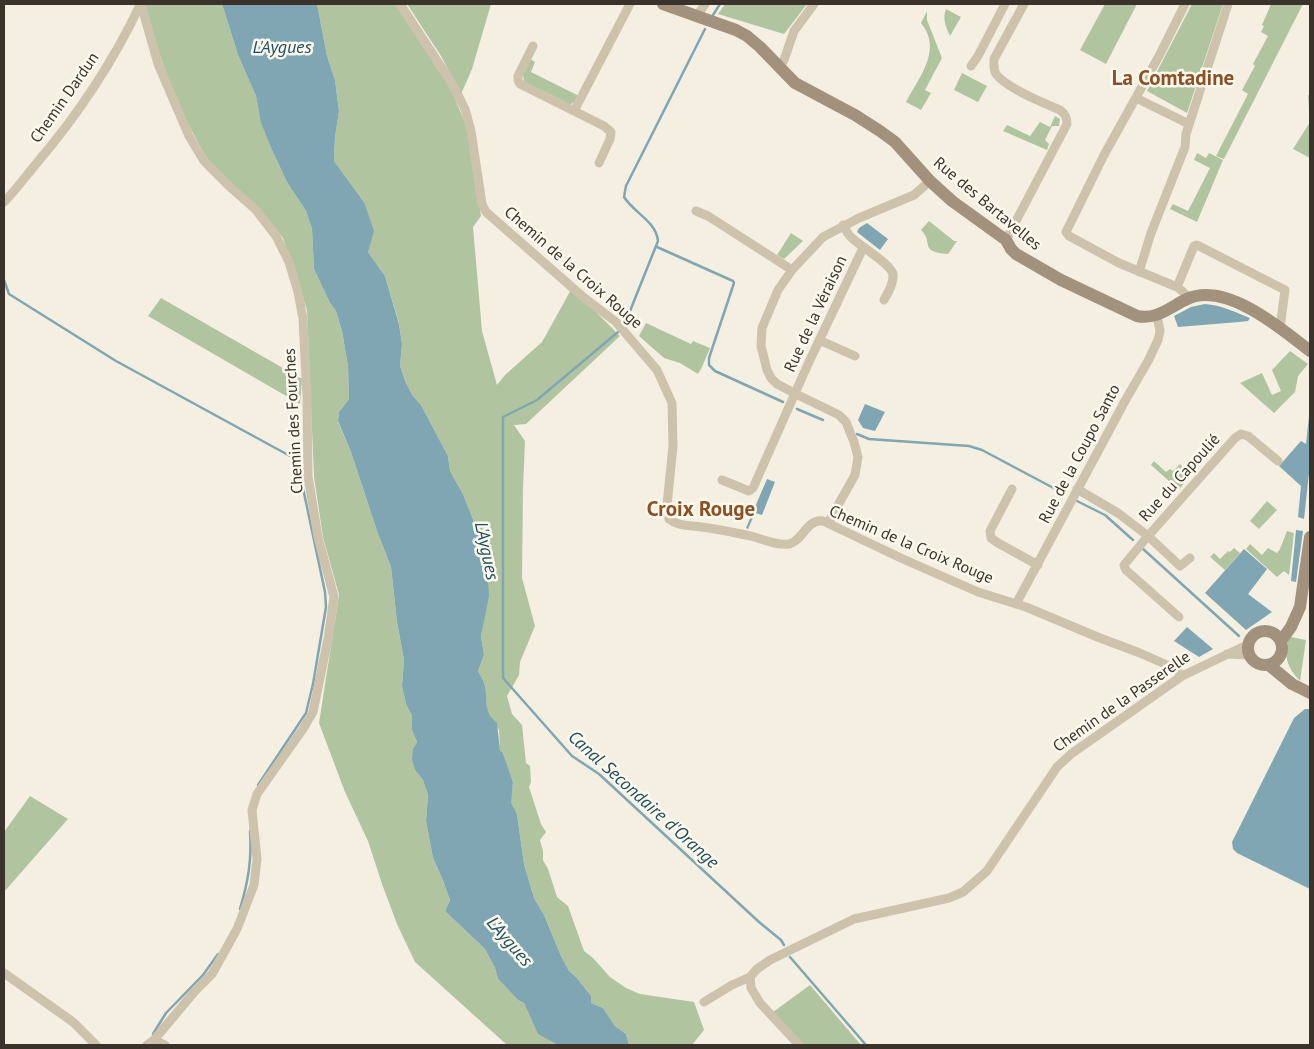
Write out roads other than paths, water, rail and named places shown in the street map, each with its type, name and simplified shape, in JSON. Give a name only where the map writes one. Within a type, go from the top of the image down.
[{"type":"street","name":"Chemin Dardun","points":[[4,202],[54,143],[89,94],[128,32],[141,4]]},
{"type":"street","name":"Chemin des Fourches","points":[[141,4],[158,64],[189,136],[204,161],[256,210],[276,236],[291,269],[304,320],[308,476],[318,537],[334,597],[328,639],[313,712],[257,794],[252,810],[257,860],[254,885],[237,929],[212,974],[151,1042]]},
{"type":"street","name":"Chemin de la Croix Rouge","points":[[400,4],[453,85],[465,109],[472,131],[482,204],[486,212],[582,296],[616,322],[657,370],[672,403],[673,446],[667,505],[669,519],[679,525],[719,529],[789,544],[795,541],[815,522],[828,523],[926,570],[978,592],[1016,604],[1140,653],[1176,670],[1182,676]]},
{"type":"street","points":[[574,111],[630,4]]},
{"type":"street","name":"Rue des Bartavelles","points":[[664,4],[736,30],[747,36],[780,66],[795,83],[855,114],[895,142],[930,181],[952,201],[1006,240],[1016,254],[1076,287],[1138,316],[1151,318],[1157,316]]},
{"type":"street","points":[[697,16],[705,4]]},
{"type":"street","points":[[780,66],[794,31],[814,4]]},
{"type":"street","points":[[971,66],[1005,4]]},
{"type":"street","points":[[1006,240],[1067,124],[1067,119],[1060,110],[1007,83],[996,74],[994,59],[1024,4]]},
{"type":"street","points":[[1185,4],[1104,155],[1066,232],[1069,236],[1139,272],[1182,290],[1189,298]]},
{"type":"street","points":[[1139,272],[1151,232],[1185,147],[1189,124],[1228,4]]},
{"type":"street","points":[[532,46],[518,76],[520,84],[604,126],[611,132],[610,139],[599,163]]},
{"type":"street","points":[[1136,98],[1189,124]]},
{"type":"street","points":[[828,523],[855,475],[858,457],[854,442],[846,422],[839,415],[777,384],[771,378],[760,346],[762,328],[772,302],[792,270],[823,236],[843,225],[914,195],[930,181]]},
{"type":"street","points":[[696,211],[708,216],[792,270]]},
{"type":"street","name":"Rue de la Véraison","points":[[722,480],[749,491],[753,488],[819,340],[863,248],[850,236],[843,225]]},
{"type":"street","points":[[1178,288],[1194,246],[1197,245],[1285,290],[1280,328]]},
{"type":"street","points":[[863,248],[892,271],[892,284],[884,300]]},
{"type":"street","points":[[1157,316],[1189,298],[1206,295],[1227,299],[1261,314],[1310,351]]},
{"type":"street","name":"Rue de la Coupo Santo","points":[[1016,604],[1158,340],[1160,331],[1157,316]]},
{"type":"street","points":[[819,340],[855,356]]},
{"type":"street","name":"Rue du Capoulié","points":[[1078,489],[1118,513],[1148,536],[1235,438],[1241,434],[1248,436],[1278,461]]},
{"type":"street","points":[[1012,489],[990,531],[991,538],[1038,565]]},
{"type":"street","points":[[1179,617],[1124,565],[1148,536],[1180,566],[1190,558]]},
{"type":"street","points":[[1249,650],[1257,664],[1274,662],[1282,653],[1277,637],[1296,616],[1303,598],[1308,572],[1310,537]]},
{"type":"street","name":"Chemin de la Passerelle","points":[[704,1002],[732,985],[750,977],[757,968],[770,960],[854,919],[948,898],[963,892],[987,871],[1057,768],[1071,754],[1182,676],[1225,654],[1249,650],[1255,634],[1267,631],[1277,637]]},
{"type":"street","points":[[1274,662],[1292,684],[1310,693]]},
{"type":"street","points":[[4,974],[72,1022],[96,1045]]},
{"type":"street","points":[[750,977],[751,988],[760,1003],[800,1045]]},
{"type":"street","points":[[151,1042],[165,1045]]},
{"type":"water","name":"L'Aygues","points":[[222,4],[317,4],[327,56],[335,80],[339,111],[334,161],[364,202],[374,231],[368,252],[385,276],[399,324],[402,344],[400,366],[406,383],[413,396],[421,405],[448,456],[450,471],[463,494],[480,537],[487,569],[489,596],[481,636],[484,655],[478,671],[485,686],[488,710],[497,723],[500,750],[503,753],[513,782],[511,803],[517,814],[524,864],[534,898],[544,915],[569,971],[591,996],[591,1003],[603,1008],[615,1026],[626,1034],[629,1045],[558,1045],[538,1034],[524,1003],[518,1000],[498,979],[495,968],[485,949],[445,911],[450,900],[433,858],[426,821],[428,795],[423,780],[415,770],[412,759],[413,749],[417,742],[412,730],[412,716],[406,704],[402,686],[404,660],[397,622],[391,567],[351,452],[338,421],[339,412],[349,399],[348,366],[342,331],[336,311],[330,303],[314,269],[312,229],[306,211],[287,182],[271,148],[261,123],[256,96],[238,55]]},
{"type":"water","points":[[867,223],[888,239],[880,250],[857,232],[859,228]]},
{"type":"water","points":[[1205,304],[1222,307],[1250,318],[1248,321],[1178,327],[1174,316],[1191,307]]},
{"type":"water","points":[[865,404],[885,412],[875,431],[863,428],[858,420]]},
{"type":"water","points":[[1310,407],[1310,464],[1304,519],[1298,517],[1301,486],[1279,466],[1301,441],[1306,444]]},
{"type":"water","points":[[767,479],[775,482],[762,515],[755,513],[748,529],[746,528]]},
{"type":"water","points":[[1296,530],[1303,531],[1296,582],[1291,581]]},
{"type":"water","points":[[1244,549],[1267,569],[1248,594],[1272,612],[1246,630],[1205,593]]},
{"type":"water","points":[[1187,627],[1213,649],[1199,657],[1174,641]]},
{"type":"water","points":[[1305,709],[1310,709],[1310,889],[1237,853],[1233,849],[1232,842],[1294,718]]},
{"type":"waterway","name":"Canal Secondaire d'Orange","points":[[713,15],[720,4]]},
{"type":"waterway","name":"Canal Secondaire d'Orange","points":[[624,326],[658,241],[653,228],[624,197],[626,186],[705,29]]},
{"type":"waterway","points":[[657,247],[733,281],[734,283],[709,358],[709,365],[715,371],[783,402]]},
{"type":"waterway","points":[[4,280],[9,294],[116,361],[301,462],[304,493],[325,592],[326,607],[313,684],[306,713],[258,785]]},
{"type":"waterway","name":"Canal Secondaire d'Orange","points":[[618,332],[537,400],[503,417],[503,678],[572,756],[599,774],[759,922],[781,940],[784,945]]},
{"type":"waterway","points":[[797,409],[823,420]]},
{"type":"waterway","points":[[857,434],[869,439],[969,446],[982,450],[1061,492]]},
{"type":"waterway","points":[[1077,501],[1105,515],[1133,540]]},
{"type":"waterway","points":[[1142,548],[1239,636]]},
{"type":"waterway","points":[[240,909],[249,871],[250,831]]},
{"type":"waterway","points":[[153,1034],[166,1013],[203,975],[218,954]]},
{"type":"waterway","name":"Canal Secondaire d'Orange","points":[[790,957],[866,1045]]},
{"type":"district","name":"La Comtadine","points":[[1173,79]]},
{"type":"district","name":"Croix Rouge","points":[[701,510]]}]
